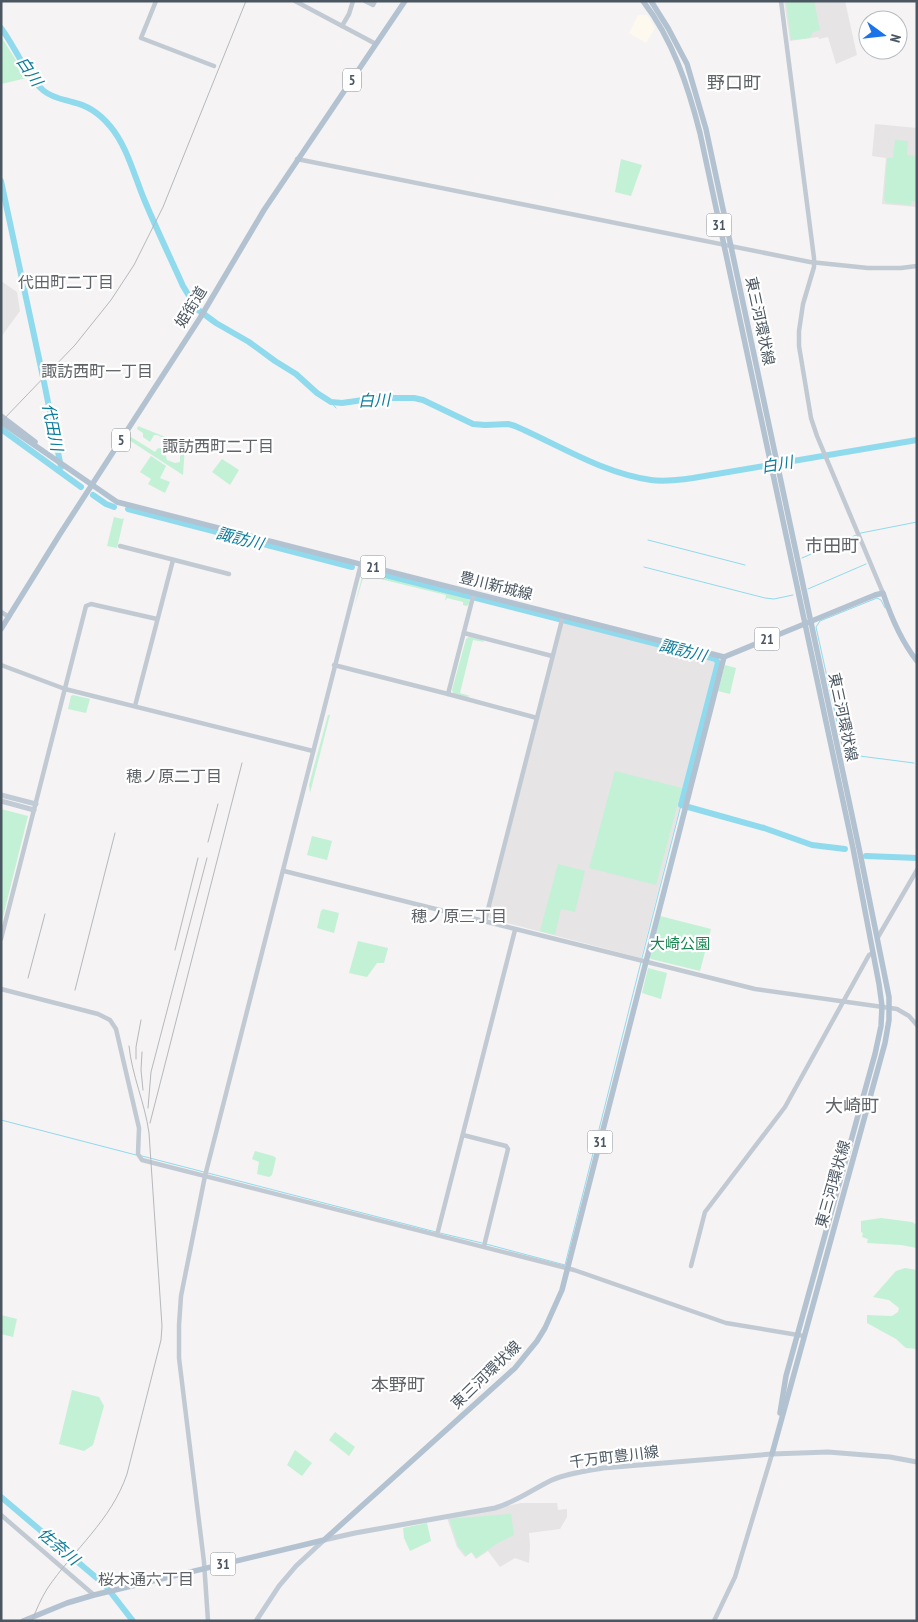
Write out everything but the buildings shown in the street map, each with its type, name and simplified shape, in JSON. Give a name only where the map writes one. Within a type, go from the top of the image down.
[{"type":"main road","name":"姫街道","points":[[1,629],[200,318],[264,210],[406,1]]},
{"type":"main road","name":"東三河環状線","points":[[643,1],[660,26],[684,78],[700,133],[769,460],[775,469],[810,621],[878,937],[890,1008],[886,1043],[784,1385],[772,1454]]},
{"type":"main road","name":"東三河環状線","points":[[651,1],[678,44],[687,64],[708,138],[776,458],[775,469],[804,624],[852,848],[882,1006],[881,1026],[875,1054],[800,1335]]},
{"type":"main road","name":"豊川新城線","points":[[1,416],[35,441],[38,446]]},
{"type":"main road","name":"豊川新城線","points":[[1,422],[32,444],[38,446],[107,496],[123,504],[361,564],[562,619],[724,657]]},
{"type":"main road","name":"21","points":[[724,657],[883,593]]},
{"type":"main road","points":[[883,593],[897,628],[917,661]]},
{"type":"main road","name":"東三河環状線","points":[[324,1540],[515,1368],[532,1348],[558,1303],[724,657]]},
{"type":"main road","points":[[1,795],[35,807]]},
{"type":"main road","points":[[1,802],[35,807]]},
{"type":"main road","name":"千万町豊川線","points":[[324,1540],[495,1508],[514,1502],[553,1480],[576,1472],[602,1468],[772,1454],[828,1452],[890,1457],[917,1462]]},
{"type":"main road","points":[[256,1621],[279,1586],[296,1566],[324,1540]]},
{"type":"main road","name":"31","points":[[23,1621],[67,1603],[97,1594],[324,1540]]},
{"type":"street","points":[[156,1],[141,38],[214,66]]},
{"type":"street","points":[[342,26],[349,14],[353,1]]},
{"type":"street","points":[[365,1],[372,5],[375,1]]},
{"type":"street","points":[[781,1],[814,262],[803,304],[799,343],[811,418],[883,593]]},
{"type":"street","points":[[298,2],[376,44]]},
{"type":"street","points":[[297,159],[814,262],[868,268],[917,266]]},
{"type":"street","points":[[120,546],[229,574]]},
{"type":"street","points":[[135,706],[173,560]]},
{"type":"street","points":[[208,1621],[204,1569],[180,1358],[179,1325],[184,1278],[206,1176],[361,564]]},
{"type":"street","points":[[448,694],[474,596]]},
{"type":"street","points":[[1,938],[88,604],[157,619]]},
{"type":"street","points":[[1,612],[9,616]]},
{"type":"street","points":[[485,922],[562,619]]},
{"type":"street","points":[[464,633],[552,656]]},
{"type":"street","points":[[1,665],[65,689],[313,751]]},
{"type":"street","points":[[334,665],[537,718]]},
{"type":"street","points":[[878,937],[917,870]]},
{"type":"street","points":[[284,871],[755,989],[882,1006],[903,1012],[917,1025]]},
{"type":"street","points":[[438,1235],[515,930]]},
{"type":"street","points":[[691,1266],[705,1212],[785,1107],[869,955],[873,953]]},
{"type":"street","points":[[1,989],[98,1014],[110,1020],[116,1029],[139,1128],[138,1149],[140,1158],[146,1161],[568,1268],[726,1323],[800,1335]]},
{"type":"street","points":[[463,1135],[506,1146],[508,1149],[484,1246]]},
{"type":"street","points":[[714,1621],[735,1576],[772,1454]]},
{"type":"street","points":[[1,1516],[89,1592],[97,1594]]},
{"type":"shaded area","points":[[784,1],[845,1],[857,55],[836,64],[828,37],[790,41]]},
{"type":"shaded area","points":[[638,15],[647,15],[655,28],[646,43],[629,33]]},
{"type":"shaded area","points":[[875,124],[917,128],[917,207],[882,204],[886,158],[872,156]]},
{"type":"shaded area","points":[[1,281],[17,292],[20,311],[1,337]]},
{"type":"shaded area","points":[[563,622],[716,660],[717,663],[641,958],[488,918]]},
{"type":"shaded area","points":[[521,1503],[557,1503],[558,1510],[567,1509],[567,1517],[560,1529],[529,1533],[529,1563],[515,1558],[500,1567],[488,1551],[476,1559],[471,1552],[465,1557],[457,1547],[447,1518]]},
{"type":"green space","points":[[786,1],[814,1],[820,30],[813,32],[810,38],[791,40]]},
{"type":"green space","points":[[2,38],[27,78],[1,84]]},
{"type":"green space","points":[[895,140],[908,141],[907,155],[917,156],[917,202],[912,201],[911,205],[887,203],[884,200],[887,158],[893,158]]},
{"type":"green space","points":[[621,159],[642,165],[631,196],[615,192]]},
{"type":"green space","points":[[138,426],[185,445],[183,475],[129,440],[131,437],[155,452],[158,448],[164,449],[167,460],[175,463],[180,462],[180,454],[172,449],[171,441],[154,435],[150,442],[137,429]]},
{"type":"green space","points":[[151,456],[166,466],[160,478],[170,482],[165,493],[148,484],[151,479],[140,472]]},
{"type":"green space","points":[[222,459],[239,470],[230,485],[212,472]]},
{"type":"green space","points":[[114,517],[124,518],[117,548],[107,546]]},
{"type":"green space","points":[[366,571],[467,596],[470,602],[467,606],[463,605],[463,602],[447,598],[445,601],[446,595],[364,575],[354,608],[363,573]]},
{"type":"green space","points":[[470,636],[482,639],[484,642],[473,640],[460,693],[470,696],[467,697],[454,694],[452,690],[466,639]]},
{"type":"green space","points":[[725,665],[736,668],[730,694],[718,691]]},
{"type":"green space","points":[[71,696],[90,699],[86,713],[68,709]]},
{"type":"green space","points":[[328,715],[330,715],[310,793],[309,785]]},
{"type":"green space","points":[[615,771],[682,788],[656,885],[589,868]]},
{"type":"green space","points":[[1,809],[28,816],[1,925]]},
{"type":"green space","points":[[312,836],[332,841],[327,860],[307,855]]},
{"type":"green space","points":[[558,864],[585,871],[575,912],[561,909],[555,935],[540,931]]},
{"type":"green space","points":[[323,909],[339,913],[334,933],[317,928]]},
{"type":"green space","name":"大崎公園","points":[[660,916],[711,929],[700,971],[649,957]]},
{"type":"green space","points":[[358,941],[388,948],[384,963],[377,963],[367,977],[349,973]]},
{"type":"green space","points":[[648,968],[667,973],[661,999],[642,993]]},
{"type":"green space","points":[[255,1151],[276,1158],[272,1175],[269,1177],[257,1174],[259,1162],[252,1159]]},
{"type":"green space","points":[[881,1218],[912,1222],[917,1225],[917,1248],[867,1243],[868,1239],[862,1237],[861,1221]]},
{"type":"green space","points":[[905,1268],[917,1270],[917,1349],[906,1348],[896,1339],[867,1323],[867,1315],[892,1316],[898,1312],[899,1308],[889,1300],[873,1297],[896,1271]]},
{"type":"green space","points":[[1,1315],[17,1319],[13,1337],[1,1334]]},
{"type":"green space","points":[[72,1390],[99,1397],[104,1406],[93,1445],[84,1451],[59,1444]]},
{"type":"green space","points":[[335,1432],[355,1447],[349,1456],[329,1440]]},
{"type":"green space","points":[[295,1450],[312,1463],[302,1476],[287,1465]]},
{"type":"green space","points":[[511,1514],[514,1535],[476,1558],[472,1552],[466,1556],[458,1546],[449,1519]]},
{"type":"green space","points":[[427,1523],[431,1541],[410,1551],[404,1538],[403,1528]]},
{"type":"waterway","name":"白川","points":[[1,28],[26,70],[44,91],[54,97],[83,105],[98,114],[116,134],[126,152],[149,210],[183,286],[197,309],[296,374],[317,393],[331,402],[342,403],[377,398],[414,398],[423,400],[473,424],[508,424],[515,426],[598,465],[656,481],[693,478],[917,440]]},
{"type":"waterway","name":"代田川","points":[[1,181],[43,377]]},
{"type":"waterway","name":"代田川","points":[[44,382],[61,467]]},
{"type":"waterway","name":"白川","points":[[331,402],[336,408]]},
{"type":"waterway","name":"諏訪川","points":[[1,429],[81,487]]},
{"type":"waterway","name":"諏訪川","points":[[93,495],[114,507]]},
{"type":"waterway","name":"諏訪川","points":[[128,509],[352,567]]},
{"type":"waterway","points":[[802,558],[861,533],[917,522]]},
{"type":"waterway","points":[[648,540],[745,565]]},
{"type":"waterway","points":[[808,589],[866,564]]},
{"type":"waterway","points":[[644,567],[765,598],[774,599],[793,595]]},
{"type":"waterway","name":"諏訪川","points":[[366,570],[716,659],[718,663],[681,805],[764,828],[812,845],[845,849]]},
{"type":"waterway","points":[[885,608],[881,600],[877,598],[820,621],[816,627],[844,754],[914,763]]},
{"type":"waterway","points":[[642,958],[681,805]]},
{"type":"waterway","name":"諏訪川","points":[[866,856],[917,858]]},
{"type":"waterway","points":[[486,1244],[565,1265],[641,962]]},
{"type":"waterway","points":[[1,1120],[136,1155]]},
{"type":"waterway","points":[[142,1156],[204,1172]]},
{"type":"waterway","points":[[208,1173],[436,1232]]},
{"type":"waterway","points":[[440,1233],[482,1243]]},
{"type":"waterway","name":"佐奈川","points":[[1,1497],[105,1585],[133,1621]]},
{"type":"railway","points":[[1,422],[75,345],[111,300],[134,265],[163,207],[246,1]]},
{"type":"railway","points":[[150,1123],[242,763]]},
{"type":"railway","points":[[208,842],[218,804]]},
{"type":"railway","points":[[75,990],[115,833]]},
{"type":"railway","points":[[175,950],[198,858]]},
{"type":"railway","points":[[148,1108],[151,1072],[207,858]]},
{"type":"railway","points":[[28,978],[45,914]]},
{"type":"railway","points":[[136,1059],[136,1047],[141,1020]]},
{"type":"railway","points":[[32,1621],[47,1589],[102,1520],[120,1491],[127,1474],[161,1340],[162,1326],[149,1133],[129,1046]]},
{"type":"railway","points":[[142,1052],[143,1090]]},
{"type":"district","name":"野口町","points":[[734,83]]},
{"type":"district","name":"代田町二丁目","points":[[66,282]]},
{"type":"district","name":"諏訪西町一丁目","points":[[97,371]]},
{"type":"district","name":"諏訪西町二丁目","points":[[218,446]]},
{"type":"district","name":"市田町","points":[[832,546]]},
{"type":"district","name":"穂ノ原二丁目","points":[[174,776]]},
{"type":"district","name":"穂ノ原三丁目","points":[[459,916]]},
{"type":"district","name":"大崎町","points":[[852,1106]]},
{"type":"district","name":"本野町","points":[[398,1385]]},
{"type":"district","name":"桜木通六丁目","points":[[146,1579]]}]
